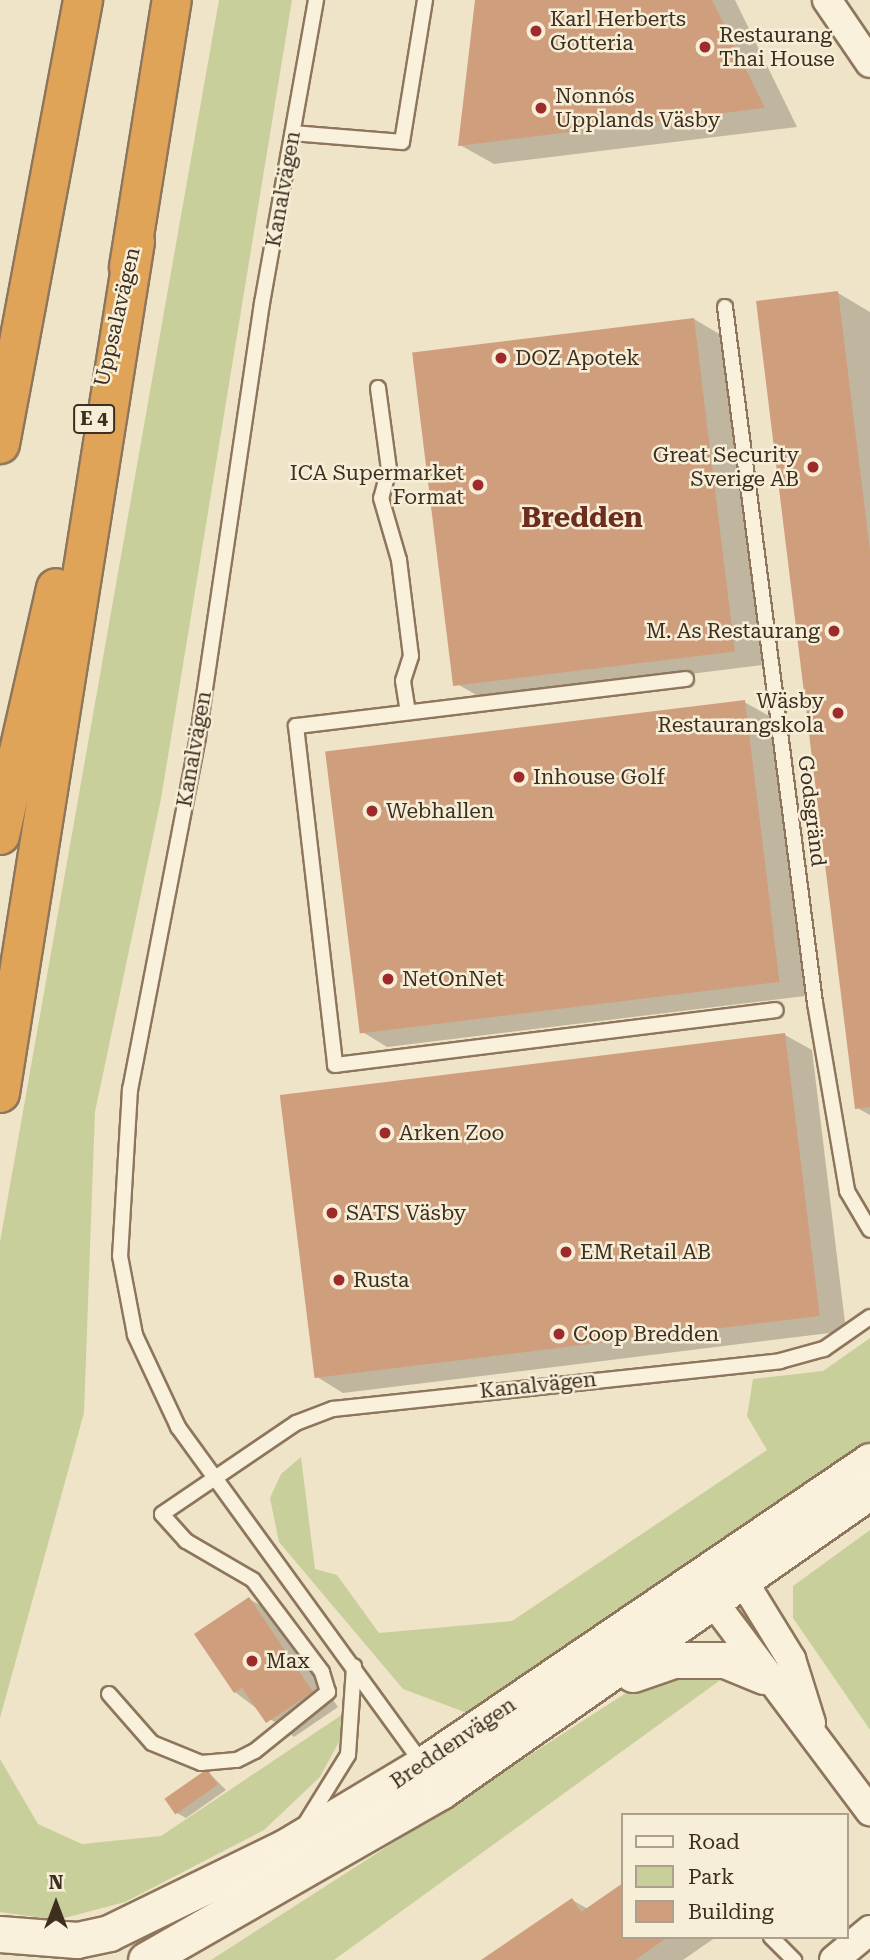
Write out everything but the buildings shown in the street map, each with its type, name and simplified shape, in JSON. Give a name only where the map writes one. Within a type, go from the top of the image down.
[{"type":"highway","points":[[0,444],[83,0]]},
{"type":"highway","name":"Uppsalavägen","points":[[0,835],[135,242],[172,0]]},
{"type":"highway","points":[[0,354],[71,59]]},
{"type":"highway","points":[[0,1093],[135,242]]},
{"type":"street","points":[[827,0],[870,63]]},
{"type":"street","name":"Breddenvägen","points":[[736,1570],[870,1461]]},
{"type":"street","name":"Breddenvägen","points":[[146,1960],[432,1778],[736,1570],[870,1491]]},
{"type":"street","points":[[736,1570],[791,1658],[813,1729]]},
{"type":"street","points":[[705,1591],[764,1676],[813,1729],[870,1811]]},
{"type":"street","name":"Breddenvägen","points":[[0,1934],[77,1940],[109,1933],[432,1778],[586,1690],[705,1591]]},
{"type":"street","points":[[586,1690],[673,1660],[724,1660],[764,1676]]},
{"type":"street","points":[[834,1960],[870,1930]]},
{"type":"lane","name":"Kanalvägen","points":[[316,0],[198,737],[130,1089],[119,1214],[135,1335],[177,1427],[354,1664],[432,1778]]},
{"type":"lane","points":[[293,133],[402,142],[425,0]]},
{"type":"lane","name":"Godsgränd","points":[[725,307],[815,1003],[847,1191],[870,1230]]},
{"type":"lane","points":[[378,388],[389,469],[381,498],[399,560],[411,656],[403,681],[408,712]]},
{"type":"lane","points":[[686,679],[296,726],[335,1065],[776,1010]]},
{"type":"lane","name":"Kanalvägen","points":[[214,1478],[296,1423],[333,1409],[780,1361],[824,1349],[870,1317]]},
{"type":"lane","points":[[110,1694],[152,1743],[201,1763],[237,1760],[255,1751],[328,1692],[322,1672],[253,1580],[186,1541],[162,1514],[214,1478]]},
{"type":"lane","points":[[287,1846],[335,1786],[348,1755],[354,1664]]},
{"type":"lane","points":[[773,1939],[793,1960]]},
{"type":"green space","points":[[219,0],[292,0],[161,799],[95,1112],[84,1413],[0,1718],[0,1242]]},
{"type":"green space","points":[[870,1338],[870,1445],[567,1662],[467,1713],[403,1689],[279,1542],[270,1498],[281,1474],[301,1457],[315,1569],[337,1575],[379,1633],[512,1621],[767,1450],[747,1416],[753,1379],[823,1371]]},
{"type":"green space","points":[[870,1530],[870,1730],[793,1618],[793,1586]]},
{"type":"green space","points":[[686,1671],[726,1676],[334,1960],[211,1960],[643,1682]]},
{"type":"green space","points":[[343,1714],[340,1740],[320,1777],[264,1830],[125,1902],[57,1920],[0,1912],[0,1759],[38,1824],[82,1844],[161,1836]]},
{"type":"place","name":"Karl Herberts Gotteria","points":[[536,31]]},
{"type":"place","name":"Restaurang Thai House","points":[[705,47]]},
{"type":"place","name":"Nonno´s Upplands Väsby","points":[[541,108]]},
{"type":"place","name":"DOZ Apotek","points":[[501,358]]},
{"type":"place","name":"Great Security Sverige AB","points":[[813,467]]},
{"type":"place","name":"ICA Supermarket Format","points":[[478,485]]},
{"type":"place","name":"M. As Restaurang","points":[[834,631]]},
{"type":"place","name":"Wäsby Restaurangskola","points":[[838,713]]},
{"type":"place","name":"Inhouse Golf","points":[[519,777]]},
{"type":"place","name":"Webhallen","points":[[372,811]]},
{"type":"place","name":"NetOnNet","points":[[388,979]]},
{"type":"place","name":"Arken Zoo","points":[[385,1133]]},
{"type":"place","name":"SATS Väsby","points":[[332,1213]]},
{"type":"place","name":"EM Retail AB","points":[[566,1252]]},
{"type":"place","name":"Rusta","points":[[339,1280]]},
{"type":"place","name":"Coop Bredden","points":[[559,1334]]},
{"type":"place","name":"Max","points":[[252,1661]]},
{"type":"district","name":"Bredden","points":[[582,518]]}]
